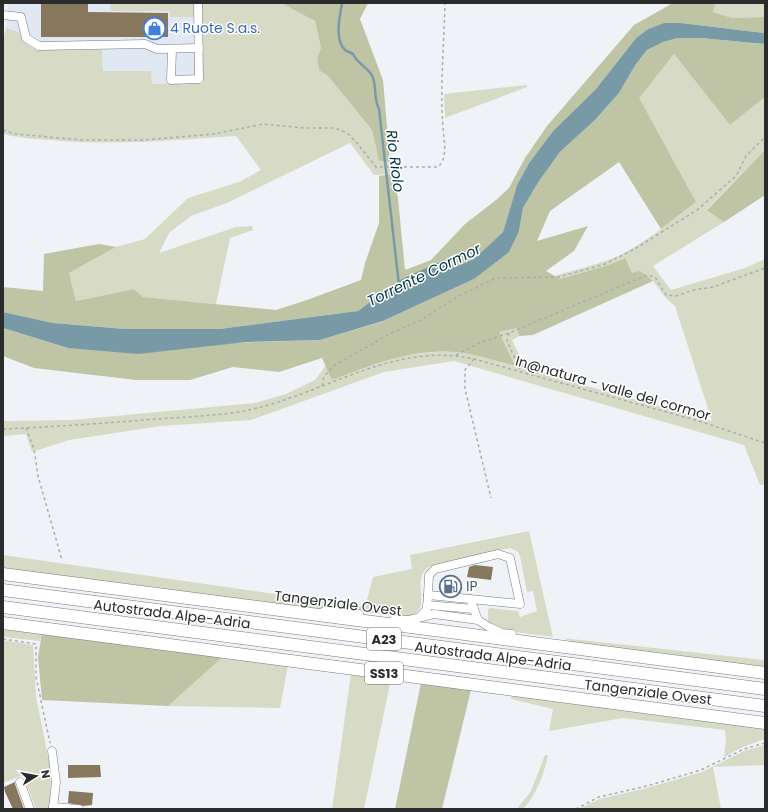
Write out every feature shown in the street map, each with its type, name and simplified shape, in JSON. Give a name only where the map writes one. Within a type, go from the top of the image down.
[{"type":"highway","name":"Tangenziale Ovest","points":[[3,574],[765,674]]},
{"type":"highway","name":"Autostrada Alpe-Adria","points":[[3,590],[765,689]]},
{"type":"highway","name":"Autostrada Alpe-Adria","points":[[3,607],[765,706]]},
{"type":"highway","name":"Tangenziale Ovest","points":[[3,623],[765,723]]},
{"type":"street","points":[[172,49],[171,80],[199,79],[198,3]]},
{"type":"street","points":[[3,15],[21,17],[26,38],[39,46],[145,44],[157,49],[199,48]]},
{"type":"street","points":[[420,617],[425,613],[427,605],[429,575],[435,569],[498,554],[510,558],[520,604],[428,595]]},
{"type":"street","points":[[470,599],[478,620]]},
{"type":"street","points":[[427,605],[474,609]]},
{"type":"street","points":[[315,615],[328,610],[399,620],[434,614],[478,620],[502,633],[563,641],[576,649]]},
{"type":"street","points":[[52,751],[56,782],[53,808],[79,809]]},
{"type":"street","points":[[20,782],[30,809]]},
{"type":"path","points":[[3,130],[15,134],[82,140],[134,140],[214,134],[263,124],[304,128],[335,128],[347,133],[376,167],[438,167],[444,158],[441,111],[445,3]]},
{"type":"path","points":[[322,386],[324,376],[333,366],[390,333],[421,320],[457,297],[496,278],[559,277],[605,264],[633,250],[698,210],[736,176],[746,156],[765,137]]},
{"type":"path","points":[[3,429],[66,426],[239,412],[282,400],[380,366],[406,359],[455,355],[479,343],[509,333],[647,275],[655,277],[666,295],[676,296],[694,290],[713,287],[765,268]]},
{"type":"path","points":[[509,333],[507,341],[522,372]]},
{"type":"path","name":"In@natura - valle del cormor","points":[[455,355],[522,372],[699,422],[765,443]]},
{"type":"path","points":[[474,359],[465,370],[465,389],[491,498]]},
{"type":"path","points":[[26,428],[34,449],[38,476],[62,560]]},
{"type":"path","points":[[3,639],[36,644],[35,657],[38,691],[52,751]]},
{"type":"path","points":[[576,809],[599,796],[647,786],[701,770],[744,749],[765,743]]},
{"type":"shaded area","points":[[8,3],[203,3],[203,82],[151,84],[151,71],[103,71],[102,50],[39,50],[30,47],[6,28]]},
{"type":"green space","points":[[110,3],[195,3],[195,17],[170,17],[170,11],[111,11]]},
{"type":"green space","points":[[203,3],[281,3],[315,21],[321,48],[317,58],[319,70],[328,76],[372,130],[379,161],[390,162],[392,174],[374,175],[350,143],[227,203],[191,216],[169,233],[159,253],[236,227],[252,226],[253,230],[230,238],[216,304],[143,297],[134,289],[76,301],[69,273],[116,247],[145,239],[188,198],[239,182],[261,170],[236,136],[144,142],[74,142],[33,139],[3,134],[3,39],[6,28],[20,33],[27,44],[39,50],[102,50],[103,71],[151,71],[152,84],[203,82]]},
{"type":"green space","points":[[281,3],[368,3],[360,19],[383,80],[390,162],[379,161],[372,130],[328,76],[319,70],[317,58],[321,48],[315,21]]},
{"type":"green space","points":[[673,3],[716,3],[713,12],[732,18],[765,17],[765,33],[681,23],[664,23],[648,29],[636,38],[596,89],[553,131],[529,163],[517,185],[503,232],[474,259],[455,267],[444,260],[393,286],[358,311],[219,329],[125,329],[53,323],[3,312],[3,287],[43,291],[44,254],[99,244],[116,247],[69,273],[76,301],[134,289],[143,297],[276,310],[307,300],[361,280],[365,263],[379,223],[379,176],[392,174],[398,198],[405,270],[431,260],[465,224],[509,188],[525,158],[547,126],[634,25]]},
{"type":"green space","points":[[716,3],[765,3],[765,17],[732,18],[713,12]]},
{"type":"green space","points":[[678,38],[701,38],[765,44],[765,97],[730,125],[674,54],[639,98],[696,202],[661,229],[619,162],[550,211],[537,241],[588,226],[574,251],[546,271],[560,279],[608,265],[625,258],[632,273],[640,271],[653,281],[533,335],[519,336],[517,328],[499,332],[515,366],[471,354],[440,351],[408,355],[377,363],[332,380],[322,358],[279,372],[233,367],[190,380],[136,380],[34,368],[3,356],[3,328],[68,348],[320,340],[381,322],[474,279],[519,231],[523,208],[539,181],[560,152],[595,120],[619,93],[636,64],[647,50],[663,42]]},
{"type":"green space","points":[[674,54],[730,125],[765,97],[765,150],[707,209],[724,222],[653,266],[671,290],[745,268],[765,259],[765,485],[760,485],[744,445],[454,361],[384,372],[251,420],[161,426],[69,440],[32,452],[26,434],[3,436],[3,421],[72,420],[255,403],[286,394],[315,380],[326,365],[332,380],[392,359],[422,353],[454,352],[470,354],[514,366],[499,332],[517,328],[519,336],[512,340],[526,369],[712,421],[675,306],[665,297],[653,281],[632,274],[624,258],[608,265],[560,279],[554,276],[599,263],[634,248],[696,202],[638,98]]},
{"type":"green space","points":[[527,85],[527,87],[445,118],[444,94]]},
{"type":"green space","points":[[765,150],[765,195],[724,222],[707,210]]},
{"type":"green space","points":[[529,531],[553,637],[505,631],[491,625],[488,621],[488,609],[490,608],[518,611],[520,617],[537,611],[533,591],[527,592],[520,556],[518,552],[510,548],[428,567],[423,573],[421,581],[421,603],[419,609],[415,614],[406,617],[329,608],[313,609],[3,569],[3,555],[365,607],[373,577],[412,569],[410,555]]},
{"type":"green space","points":[[3,627],[42,633],[40,641],[3,637]]},
{"type":"green space","points":[[42,633],[224,656],[168,706],[42,700],[38,657]]},
{"type":"green space","points":[[563,638],[765,660],[765,669],[582,645]]},
{"type":"green space","points":[[3,640],[33,645],[36,696],[51,772],[50,809],[36,809],[23,775],[3,783]]},
{"type":"green space","points":[[224,656],[288,665],[280,708],[168,706]]},
{"type":"green space","points":[[351,674],[391,679],[364,809],[332,809]]},
{"type":"green space","points":[[421,683],[471,690],[442,809],[395,809]]},
{"type":"green space","points":[[512,695],[765,728],[765,739],[743,747],[724,757],[726,741],[725,730],[623,718],[549,731],[553,709],[511,699]]},
{"type":"green space","points":[[765,745],[765,765],[713,767],[721,809],[579,809],[600,799],[647,788],[702,772],[744,751]]},
{"type":"green space","points":[[545,755],[548,755],[536,790],[523,809],[517,809],[531,791]]},
{"type":"water","name":"Torrente Cormor","points":[[664,23],[681,23],[765,33],[765,44],[701,38],[678,38],[663,42],[647,50],[636,64],[619,93],[595,120],[560,152],[539,181],[523,208],[519,231],[509,252],[474,279],[383,321],[320,340],[246,342],[138,354],[68,348],[3,328],[3,312],[53,323],[125,329],[219,329],[358,311],[402,279],[444,260],[455,267],[474,259],[503,232],[517,185],[529,163],[553,131],[596,89],[636,38],[648,29]]},
{"type":"building","points":[[41,3],[88,3],[88,12],[168,13],[168,37],[41,37]]},
{"type":"building","points":[[475,565],[493,567],[491,580],[467,577],[469,567]]},
{"type":"building","points":[[446,582],[458,583],[457,592],[445,591]]},
{"type":"building","points":[[68,765],[100,765],[101,777],[68,778]]},
{"type":"building","points":[[15,782],[24,809],[13,809],[5,792],[4,787]]},
{"type":"building","points":[[69,791],[93,793],[92,805],[83,806],[68,803]]},
{"type":"waterway","name":"Rio Riolo","points":[[342,3],[339,21],[339,34],[342,45],[345,50],[353,54],[355,58],[370,72],[374,82],[376,100],[379,109],[399,285]]},
{"type":"place","name":"4 Ruote S.a.s.","points":[[155,28]]},
{"type":"place","name":"IP","points":[[451,586]]}]
